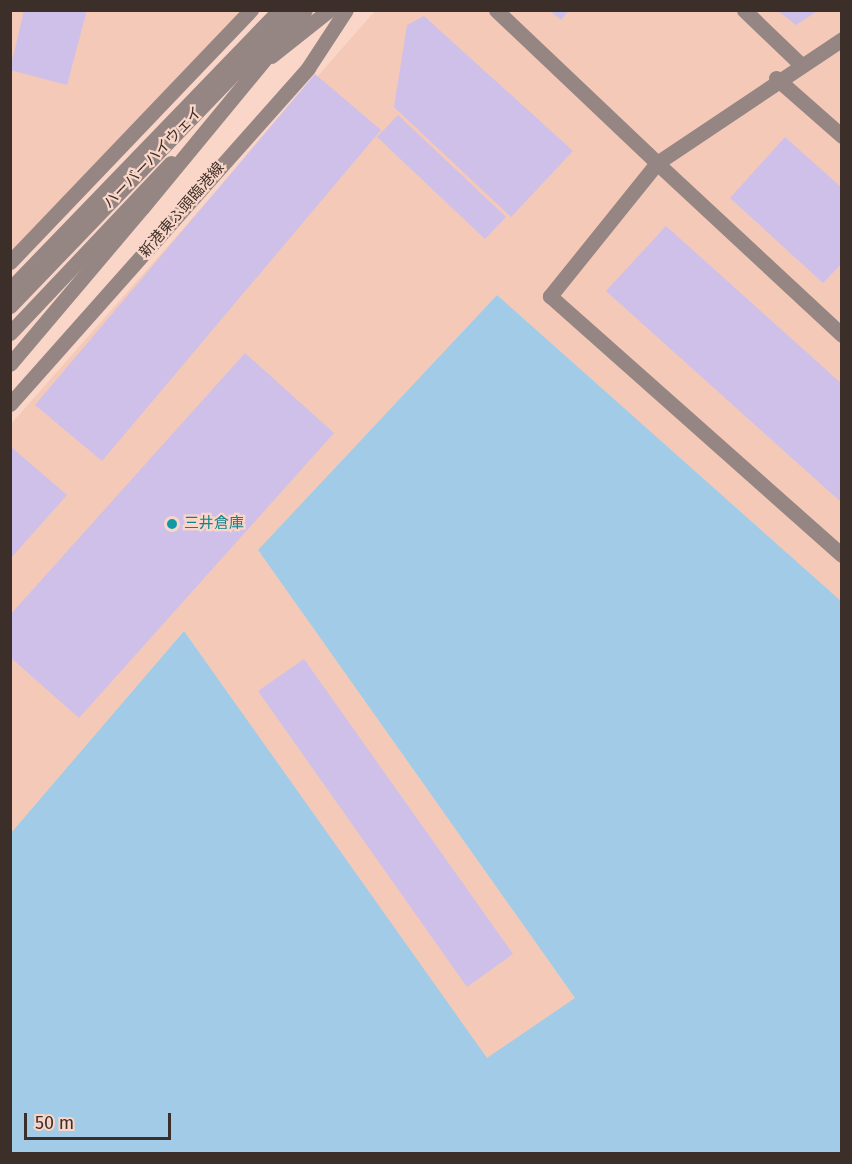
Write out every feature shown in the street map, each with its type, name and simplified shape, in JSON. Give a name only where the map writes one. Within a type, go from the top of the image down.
[{"type":"street","points":[[10,262],[250,10]]},
{"type":"street","name":"ハーバーハイウェイ","points":[[10,289],[279,10]]},
{"type":"street","name":"ハーバーハイウェイ","points":[[10,306],[295,10]]},
{"type":"street","points":[[10,364],[305,10]]},
{"type":"street","points":[[10,333],[268,58],[329,10]]},
{"type":"street","name":"新港東ふ頭臨港線","points":[[10,404],[308,68],[346,10]]},
{"type":"street","points":[[496,10],[842,335]]},
{"type":"street","points":[[744,10],[799,63]]},
{"type":"street","points":[[842,39],[799,63],[657,163],[550,296],[842,555]]},
{"type":"street","points":[[777,78],[842,136]]},
{"type":"shaded area","points":[[11,11],[242,11],[11,258]]},
{"type":"shaded area","points":[[375,11],[841,11],[841,601],[497,295],[258,550],[575,998],[487,1059],[184,631],[11,833],[11,424]]},
{"type":"water","points":[[497,295],[841,601],[841,1153],[11,1153],[11,833],[184,631],[487,1058],[575,998],[258,550]]},
{"type":"building","points":[[24,10],[87,10],[67,85],[10,70]]},
{"type":"building","points":[[549,10],[569,10],[561,20]]},
{"type":"building","points":[[777,10],[819,10],[796,25]]},
{"type":"building","points":[[424,16],[573,151],[511,217],[394,107],[407,25]]},
{"type":"building","points":[[315,74],[381,130],[102,461],[35,405]]},
{"type":"building","points":[[398,115],[506,217],[485,239],[377,137]]},
{"type":"building","points":[[785,137],[842,188],[842,263],[823,283],[730,198]]},
{"type":"building","points":[[666,226],[842,384],[842,503],[606,291]]},
{"type":"building","name":"三井倉庫","points":[[245,353],[334,433],[79,718],[10,657],[10,615]]},
{"type":"building","points":[[10,446],[67,495],[10,559]]},
{"type":"building","points":[[304,659],[513,954],[467,987],[258,691]]},
{"type":"place","name":"三井倉庫","points":[[172,524]]}]
